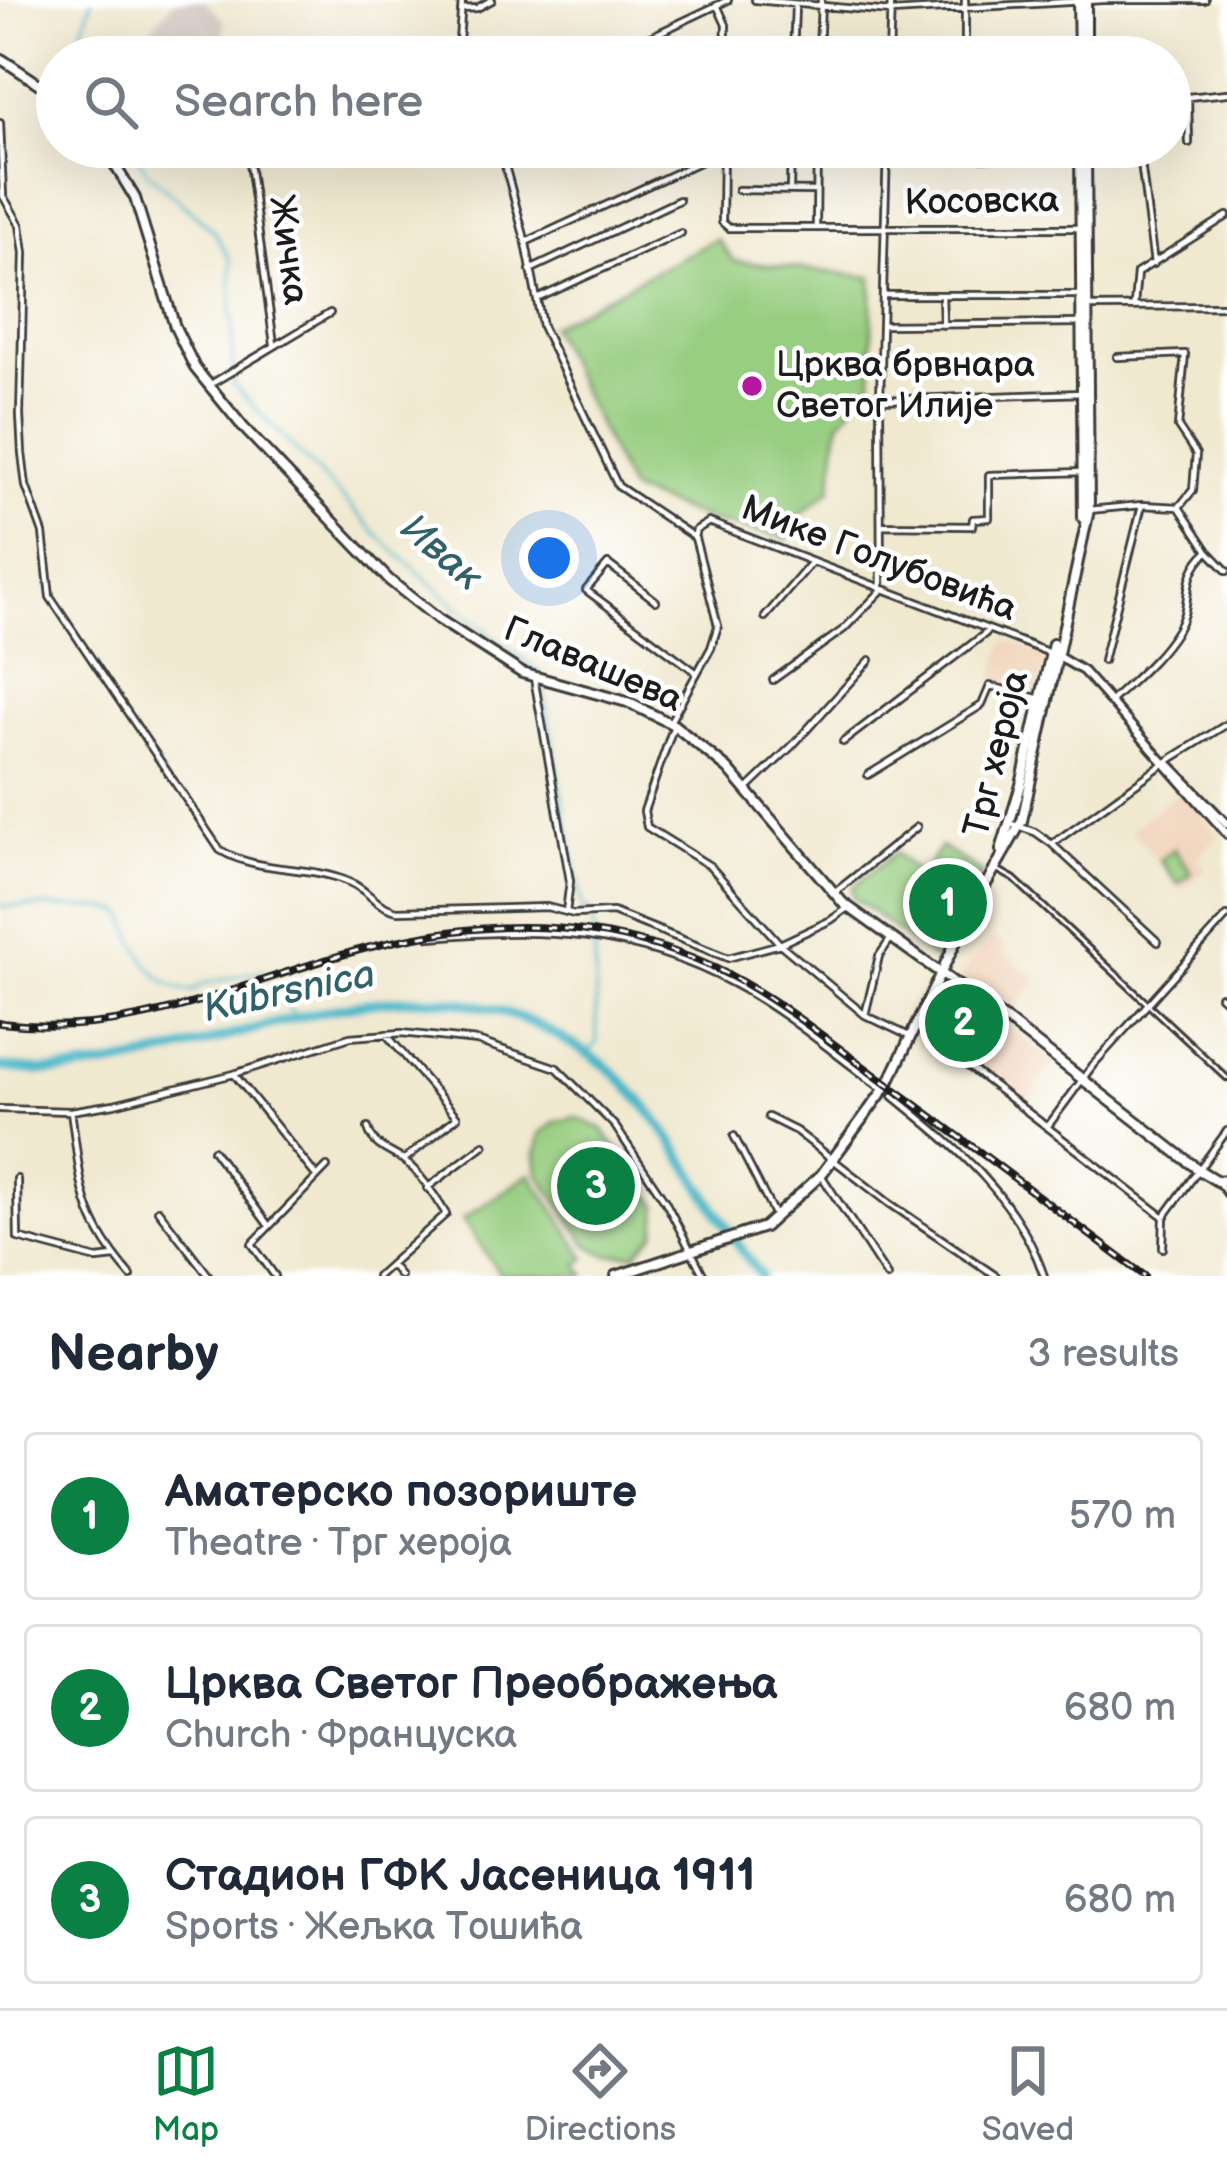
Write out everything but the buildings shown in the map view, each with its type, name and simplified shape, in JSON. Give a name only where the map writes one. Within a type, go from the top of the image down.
[{"type":"main road","points":[[1082,2],[1083,36]]},
{"type":"main road","points":[[1,56],[36,81]]},
{"type":"main road","name":"Главашева","points":[[117,168],[132,191],[182,346],[208,386],[399,589],[464,637],[536,678],[627,702],[672,723],[747,789],[849,908],[1198,1170],[1222,1180]]},
{"type":"main road","points":[[1053,654],[1082,525],[1082,168]]},
{"type":"main road","points":[[1053,654],[1089,510],[1082,168]]},
{"type":"main road","name":"Трг хероја","points":[[616,1276],[758,1230],[777,1219],[821,1175],[888,1093],[940,973],[1020,826],[1053,654]]},
{"type":"main road","name":"Трг хероја","points":[[995,868],[1044,700]]},
{"type":"street","points":[[459,36],[462,0]]},
{"type":"street","points":[[461,9],[492,0]]},
{"type":"street","points":[[652,36],[728,0]]},
{"type":"street","points":[[755,0],[891,12],[1205,0]]},
{"type":"street","points":[[890,36],[891,0]]},
{"type":"street","points":[[965,0],[965,36]]},
{"type":"street","points":[[819,36],[820,4]]},
{"type":"street","points":[[717,5],[726,36]]},
{"type":"street","points":[[794,36],[795,6]]},
{"type":"street","points":[[1191,97],[1227,93]]},
{"type":"street","points":[[0,123],[4,196],[20,225],[24,253],[22,453],[26,486],[43,532],[50,597],[220,850],[243,863],[344,880],[379,906],[397,911],[547,907],[583,914],[623,914],[728,958],[781,944],[849,908]]},
{"type":"street","name":"Жичка","points":[[250,168],[274,344]]},
{"type":"street","points":[[508,168],[542,326],[618,486],[694,537],[718,626],[672,723],[644,812],[646,827],[710,866],[781,944],[865,1015],[911,1036]]},
{"type":"street","points":[[526,243],[683,168]]},
{"type":"street","name":"Косовска","points":[[723,168],[722,222],[730,228],[1081,228]]},
{"type":"street","points":[[790,190],[791,168]]},
{"type":"street","points":[[816,227],[817,168]]},
{"type":"street","points":[[773,680],[844,629],[881,591],[886,168]]},
{"type":"street","points":[[1142,168],[1154,264]]},
{"type":"street","points":[[738,190],[816,190]]},
{"type":"street","points":[[530,269],[680,200]]},
{"type":"street","points":[[1134,305],[1137,273],[1227,216]]},
{"type":"street","points":[[536,299],[681,233]]},
{"type":"street","points":[[942,295],[943,325]]},
{"type":"street","points":[[883,296],[1083,296]]},
{"type":"street","points":[[1085,307],[1227,306]]},
{"type":"street","points":[[208,386],[330,313]]},
{"type":"street","points":[[882,325],[1083,323]]},
{"type":"street","points":[[1117,357],[1185,354],[1178,427],[1196,454],[1193,490],[1179,507]]},
{"type":"street","points":[[880,400],[1083,393]]},
{"type":"street","points":[[882,525],[972,526],[973,519],[989,518],[989,475],[1083,472]]},
{"type":"street","points":[[1103,662],[1142,505]]},
{"type":"street","points":[[1089,510],[1179,507]]},
{"type":"street","points":[[1179,507],[1227,571]]},
{"type":"street","name":"Мике Голубовића","points":[[694,537],[709,522],[740,531],[881,591],[1053,654]]},
{"type":"street","points":[[1109,702],[1180,627],[1193,564],[1208,551]]},
{"type":"street","points":[[765,617],[812,562]]},
{"type":"street","points":[[656,602],[608,564],[586,590],[697,673]]},
{"type":"street","points":[[843,742],[988,632]]},
{"type":"street","points":[[1053,654],[1078,666],[1227,834]]},
{"type":"street","points":[[747,789],[870,660]]},
{"type":"street","points":[[536,678],[571,881],[566,912]]},
{"type":"street","points":[[868,775],[982,705],[990,686],[1044,700]]},
{"type":"street","points":[[1052,844],[1227,724]]},
{"type":"street","points":[[1166,762],[1180,771],[1227,824]]},
{"type":"street","points":[[1009,823],[1052,844],[1158,942]]},
{"type":"street","points":[[835,893],[917,827]]},
{"type":"street","points":[[995,868],[1014,879],[1227,1078]]},
{"type":"street","points":[[1048,1126],[1082,1079],[1227,916]]},
{"type":"street","points":[[430,937],[500,930],[582,933],[677,959],[734,984],[957,1148],[992,1183],[1017,1219],[1044,1276]]},
{"type":"street","points":[[865,1015],[879,956],[892,937]]},
{"type":"street","points":[[1220,996],[1227,1002]]},
{"type":"street","points":[[916,1026],[1164,1217]]},
{"type":"street","points":[[386,1034],[457,1118],[404,1160]]},
{"type":"street","points":[[0,1109],[71,1111],[235,1074],[350,1037],[386,1034],[477,1041],[557,1068],[615,1126],[665,1201],[704,1276]]},
{"type":"street","points":[[235,1074],[317,1177]]},
{"type":"street","points":[[71,1111],[84,1204],[92,1224],[131,1276]]},
{"type":"street","points":[[768,1117],[997,1276]]},
{"type":"street","points":[[368,1128],[371,1138],[388,1154],[404,1160],[445,1210],[445,1217],[377,1276]]},
{"type":"street","points":[[1163,1248],[1164,1217],[1227,1131]]},
{"type":"street","points":[[734,1136],[777,1219]]},
{"type":"street","points":[[427,1188],[484,1145]]},
{"type":"street","points":[[213,1150],[269,1226]]},
{"type":"street","points":[[274,1276],[252,1247],[327,1167]]},
{"type":"street","points":[[821,1175],[887,1276]]},
{"type":"street","points":[[17,1179],[17,1238],[97,1259],[115,1257]]},
{"type":"street","points":[[1222,1180],[1227,1194]]},
{"type":"street","points":[[158,1210],[209,1276]]},
{"type":"street","points":[[391,1265],[400,1276]]},
{"type":"shaded area","points":[[175,0],[203,0],[224,20],[223,36],[144,36]]},
{"type":"shaded area","points":[[117,27],[132,36],[109,36]]},
{"type":"shaded area","points":[[1005,640],[1047,655],[1038,696],[992,683]]},
{"type":"shaded area","points":[[1180,790],[1219,836],[1197,858],[1205,869],[1182,891],[1131,830]]},
{"type":"shaded area","points":[[992,937],[1005,947],[1003,952],[1037,978],[1010,1017],[960,976]]},
{"type":"shaded area","points":[[1005,1025],[1056,1062],[1035,1086],[1038,1089],[1027,1104],[976,1066]]},
{"type":"green space","points":[[717,239],[734,261],[872,277],[872,382],[839,423],[831,489],[788,525],[788,539],[711,521],[630,491],[550,326]]},
{"type":"green space","points":[[941,847],[982,873],[975,889],[936,873],[917,918],[952,932],[939,958],[933,959],[853,897],[852,888],[895,853],[921,876]]},
{"type":"green space","points":[[1174,849],[1192,873],[1178,884],[1160,860]]},
{"type":"green space","points":[[576,1117],[602,1129],[658,1206],[656,1232],[636,1254],[607,1255],[588,1245],[538,1173],[540,1134],[555,1122]]},
{"type":"green space","points":[[530,1174],[586,1258],[578,1264],[586,1276],[501,1276],[463,1219]]},
{"type":"waterway","name":"Ивак","points":[[81,36],[92,0]]},
{"type":"waterway","name":"Ивак","points":[[145,168],[214,231],[231,261],[233,385],[387,544],[541,674]]},
{"type":"waterway","name":"Ивак","points":[[542,684],[583,910],[588,910],[594,928],[597,1042],[588,1054]]},
{"type":"waterway","points":[[0,906],[105,908],[124,913],[147,963],[178,988],[193,991],[203,984],[261,971],[269,976]]},
{"type":"waterway","points":[[274,988],[296,1017]]},
{"type":"waterway","name":"Kubrsnica","points":[[0,1067],[54,1071],[118,1064],[370,1003],[432,1000],[495,1009],[586,1052],[635,1093],[761,1276]]},
{"type":"railway","points":[[0,1023],[103,1023],[149,1014],[379,945],[469,930],[559,928],[648,943],[733,977],[774,1001],[1145,1276]]},
{"type":"place","name":"Црква брвнара Светог Илије","points":[[752,386]]},
{"type":"place","name":"Аматерско позориште","points":[[948,903]]},
{"type":"place","name":"Црква Светог Преображења","points":[[964,1023]]},
{"type":"place","name":"Стадион ГФК Јасеница 1911","points":[[596,1186]]}]
